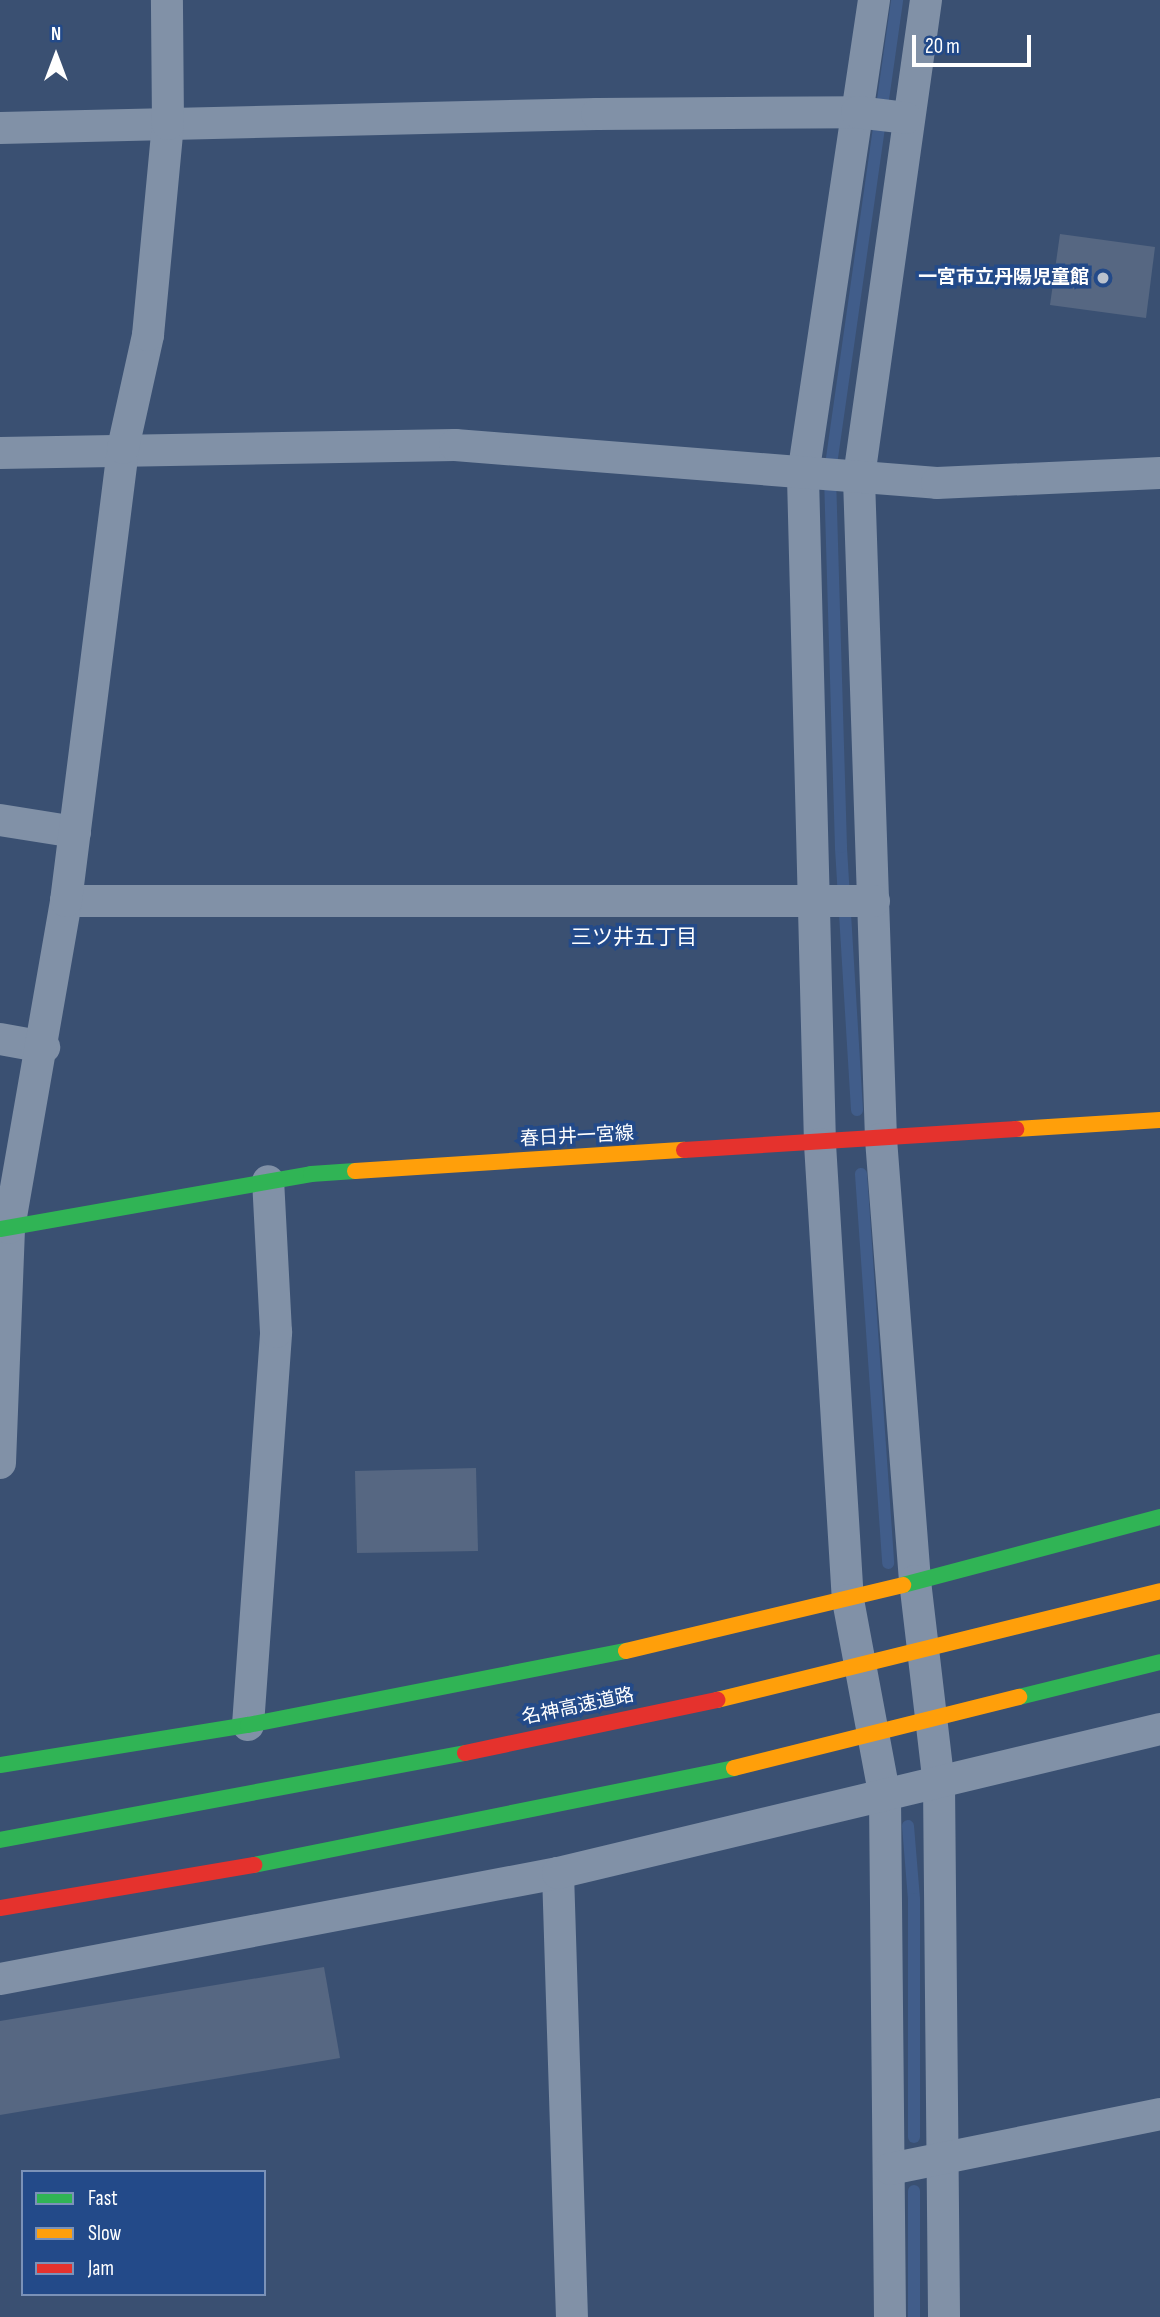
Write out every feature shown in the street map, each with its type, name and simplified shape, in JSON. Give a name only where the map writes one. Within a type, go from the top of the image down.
[{"type":"main road","name":"春日井一宮線","points":[[5,1229],[311,1174],[820,1144],[1160,1120]]},
{"type":"main road","points":[[0,1765],[248,1725],[623,1652],[848,1600],[1160,1517]]},
{"type":"main road","name":"名神高速道路","points":[[0,1840],[320,1783],[748,1693],[1160,1591]]},
{"type":"main road","points":[[0,1908],[329,1853],[759,1763],[1160,1662]]},
{"type":"street","points":[[0,1463],[5,1229],[44,1047],[66,901],[123,448],[148,335],[168,124],[167,0]]},
{"type":"street","points":[[874,0],[803,477],[817,905],[820,1144],[848,1600],[885,1798],[890,2317]]},
{"type":"street","points":[[926,0],[906,118],[859,479],[881,1139],[915,1581],[939,1784],[939,2160],[943,2317]]},
{"type":"street","points":[[0,128],[857,112],[906,118]]},
{"type":"street","points":[[0,453],[123,448],[455,445],[803,477],[937,483],[1160,473]]},
{"type":"street","points":[[0,820],[75,832]]},
{"type":"street","points":[[66,901],[817,905],[874,901]]},
{"type":"street","points":[[0,1039],[44,1047]]},
{"type":"street","points":[[248,1725],[276,1332],[268,1181]]},
{"type":"street","points":[[0,1979],[558,1873],[885,1798],[1160,1729]]},
{"type":"street","points":[[558,1873],[572,2317]]},
{"type":"street","points":[[890,2169],[1160,2114]]},
{"type":"building","points":[[1060,234],[1155,247],[1146,318],[1050,305]]},
{"type":"building","points":[[476,1468],[478,1551],[357,1553],[355,1471]]},
{"type":"building","points":[[324,1967],[340,2058],[0,2115],[0,2021]]},
{"type":"waterway","points":[[857,1110],[841,847],[830,472],[897,0]]},
{"type":"waterway","points":[[861,1174],[888,1563]]},
{"type":"waterway","points":[[908,1826],[914,1899],[914,2137]]},
{"type":"waterway","points":[[914,2191],[914,2317]]},
{"type":"traffic: fast","points":[[0,1229],[311,1174],[355,1171]]},
{"type":"traffic: fast","points":[[903,1585],[1160,1517]]},
{"type":"traffic: fast","points":[[0,1765],[248,1725],[626,1651]]},
{"type":"traffic: fast","points":[[1019,1697],[1160,1662]]},
{"type":"traffic: fast","points":[[0,1840],[465,1753]]},
{"type":"traffic: fast","points":[[254,1865],[734,1768]]},
{"type":"traffic: slow","points":[[1016,1129],[1160,1120]]},
{"type":"traffic: slow","points":[[355,1171],[684,1150]]},
{"type":"traffic: slow","points":[[626,1651],[903,1585]]},
{"type":"traffic: slow","points":[[717,1700],[1160,1591]]},
{"type":"traffic: slow","points":[[734,1768],[1019,1697]]},
{"type":"traffic: jam","points":[[684,1150],[1016,1129]]},
{"type":"traffic: jam","points":[[465,1753],[717,1700]]},
{"type":"traffic: jam","points":[[0,1908],[254,1865]]},
{"type":"place","name":"一宮市立丹陽児童館","points":[[1103,278]]},
{"type":"district","name":"三ツ井五丁目","points":[[634,938]]}]
